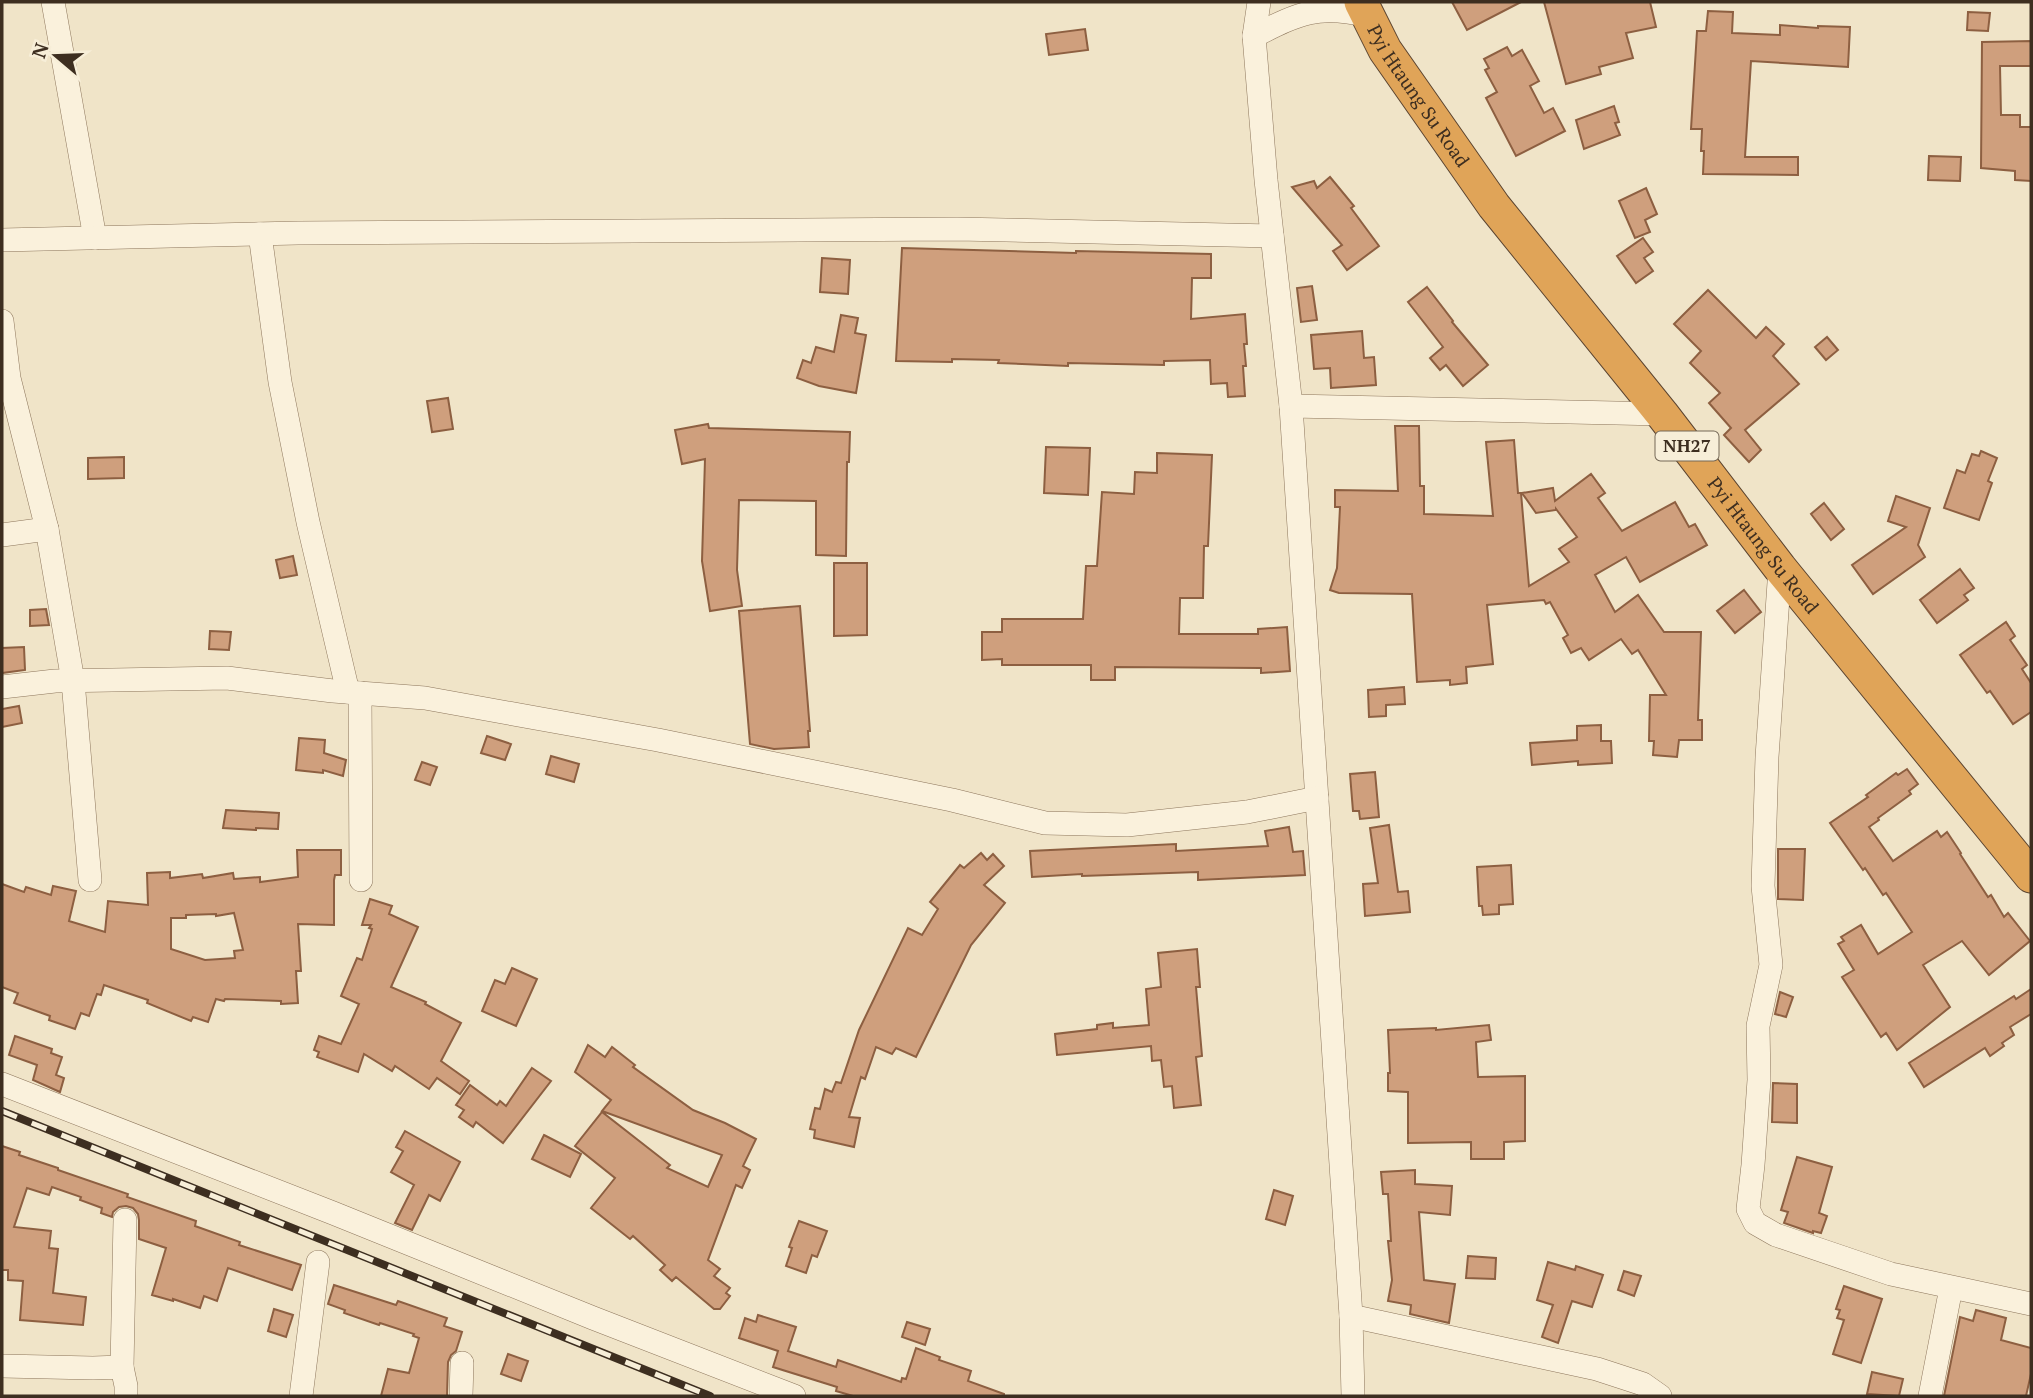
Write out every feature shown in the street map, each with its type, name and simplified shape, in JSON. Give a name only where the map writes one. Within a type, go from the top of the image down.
[{"type":"highway","name":"Pyi Htaung Su Road","points":[[1365,9],[1385,50],[1494,206],[1662,414],[1780,568],[2027,864]]},
{"type":"street","points":[[53,2],[95,238]]},
{"type":"street","points":[[1259,2],[1254,36],[1291,406],[1351,1316],[1353,1396]]},
{"type":"street","points":[[1254,36],[1291,17],[1319,10],[1350,12],[1365,9]]},
{"type":"street","points":[[2,240],[260,234],[957,229],[1272,236]]},
{"type":"street","points":[[260,234],[280,382],[308,522],[354,693],[362,880]]},
{"type":"street","points":[[2,321],[5,378],[47,529],[73,681],[90,880]]},
{"type":"street","points":[[1291,406],[1662,414]]},
{"type":"street","points":[[2,535],[47,529]]},
{"type":"street","points":[[1780,568],[1767,757],[1763,886],[1771,965],[1758,1026],[1759,1080],[1748,1209],[1755,1223],[1776,1235],[1891,1275],[2031,1304]]},
{"type":"street","points":[[2,687],[73,681],[227,678],[354,693],[425,698],[658,740],[952,800],[1045,823],[1127,825],[1247,812],[1317,798]]},
{"type":"street","points":[[2,1084],[794,1396]]},
{"type":"street","points":[[125,1220],[122,1367],[126,1396]]},
{"type":"street","points":[[301,1396],[318,1262]]},
{"type":"street","points":[[1930,1396],[1951,1288]]},
{"type":"street","points":[[1351,1316],[1597,1369],[1643,1384],[1660,1396]]},
{"type":"street","points":[[461,1396],[462,1363]]},
{"type":"street","points":[[2,1366],[122,1367]]},
{"type":"building","points":[[1452,2],[1521,2],[1467,30]]},
{"type":"building","points":[[1544,2],[1650,2],[1656,27],[1626,33],[1633,58],[1599,67],[1601,74],[1566,84]]},
{"type":"building","points":[[1708,11],[1733,12],[1732,33],[1780,35],[1780,25],[1850,27],[1848,67],[1751,61],[1745,157],[1798,157],[1798,175],[1703,174],[1702,129],[1691,129],[1697,31],[1706,31]]},
{"type":"building","points":[[1968,12],[1990,13],[1988,31],[1967,30]]},
{"type":"building","points":[[1085,29],[1088,50],[1049,55],[1046,34]]},
{"type":"building","points":[[2031,41],[2031,66],[2000,66],[2001,115],[2020,115],[2020,127],[2031,127],[2031,181],[2015,180],[2015,171],[1981,168],[1982,42]]},
{"type":"building","points":[[1507,47],[1512,56],[1522,50],[1539,81],[1530,86],[1544,113],[1553,108],[1565,131],[1516,156],[1486,98],[1497,92],[1485,70],[1489,68],[1484,59]]},
{"type":"building","points":[[1614,106],[1619,122],[1615,123],[1620,135],[1584,149],[1576,120]]},
{"type":"building","points":[[1929,156],[1961,157],[1960,181],[1928,180]]},
{"type":"building","points":[[1330,177],[1354,206],[1351,208],[1379,246],[1347,270],[1333,251],[1342,245],[1292,187],[1314,181],[1317,188]]},
{"type":"building","points":[[1646,188],[1657,214],[1645,220],[1650,232],[1635,238],[1619,201]]},
{"type":"building","points":[[1643,238],[1653,252],[1644,258],[1653,271],[1636,283],[1617,256]]},
{"type":"building","points":[[902,248],[1211,254],[1211,278],[1192,278],[1191,319],[1245,314],[1245,396],[1228,397],[1227,383],[1211,384],[1210,360],[1164,361],[1164,365],[1068,363],[1068,366],[998,363],[999,360],[896,361]]},
{"type":"building","points":[[822,258],[850,260],[848,294],[820,292]]},
{"type":"building","points":[[1312,286],[1317,320],[1301,322],[1297,288]]},
{"type":"building","points":[[1427,287],[1488,365],[1463,386],[1446,365],[1440,370],[1430,358],[1443,347],[1408,302]]},
{"type":"building","points":[[1708,290],[1756,338],[1766,327],[1784,344],[1773,356],[1799,384],[1745,430],[1761,450],[1749,462],[1724,435],[1731,428],[1709,403],[1720,393],[1690,363],[1701,351],[1674,324]]},
{"type":"building","points":[[841,315],[858,318],[855,333],[866,335],[856,393],[819,386],[797,378],[803,360],[811,363],[816,347],[834,352]]},
{"type":"building","points":[[1362,331],[1364,358],[1374,357],[1376,385],[1331,388],[1330,368],[1314,369],[1311,335]]},
{"type":"building","points":[[1827,337],[1838,350],[1826,360],[1815,347]]},
{"type":"building","points":[[448,398],[453,429],[432,432],[427,401]]},
{"type":"building","points":[[708,424],[709,428],[850,432],[846,556],[816,555],[816,501],[739,500],[737,570],[742,606],[710,611],[702,561],[705,459],[682,464],[675,430]]},
{"type":"building","points":[[1395,426],[1419,426],[1420,486],[1424,486],[1424,514],[1493,516],[1486,442],[1514,440],[1529,586],[1569,562],[1559,549],[1577,537],[1556,509],[1536,513],[1522,493],[1553,488],[1555,501],[1591,474],[1605,493],[1598,498],[1622,531],[1675,502],[1689,527],[1695,524],[1707,545],[1640,582],[1626,557],[1595,575],[1615,612],[1638,595],[1664,632],[1701,632],[1698,720],[1702,720],[1702,740],[1679,740],[1677,757],[1653,755],[1654,741],[1649,741],[1650,695],[1666,695],[1638,650],[1632,654],[1621,639],[1589,660],[1581,648],[1571,653],[1563,638],[1568,635],[1550,602],[1546,604],[1544,600],[1487,605],[1493,664],[1466,667],[1467,683],[1450,685],[1450,680],[1417,682],[1412,594],[1339,593],[1330,590],[1337,568],[1340,507],[1335,507],[1335,490],[1398,491]]},
{"type":"building","points":[[1046,447],[1090,448],[1088,495],[1044,493]]},
{"type":"building","points":[[1981,451],[1997,458],[1988,481],[1992,483],[1979,520],[1944,508],[1957,470],[1965,473],[1972,454],[1979,456]]},
{"type":"building","points":[[1157,453],[1212,455],[1208,546],[1204,546],[1203,598],[1180,598],[1179,634],[1258,634],[1258,629],[1287,627],[1290,671],[1261,673],[1261,668],[1115,667],[1115,680],[1091,680],[1091,665],[1002,665],[1002,659],[982,660],[982,632],[1002,632],[1002,619],[1083,619],[1086,566],[1097,566],[1102,492],[1134,494],[1135,472],[1157,473]]},
{"type":"building","points":[[124,457],[124,478],[88,479],[88,458]]},
{"type":"building","points":[[1896,496],[1930,508],[1918,545],[1925,557],[1873,594],[1852,565],[1906,527],[1888,521]]},
{"type":"building","points":[[1824,503],[1844,529],[1831,540],[1811,514]]},
{"type":"building","points":[[293,556],[297,575],[280,578],[276,560]]},
{"type":"building","points":[[834,563],[867,563],[867,635],[834,636]]},
{"type":"building","points":[[1960,569],[1974,588],[1964,595],[1968,600],[1937,623],[1920,600]]},
{"type":"building","points":[[1744,590],[1761,612],[1735,633],[1717,611]]},
{"type":"building","points":[[800,606],[809,747],[774,749],[750,744],[739,611]]},
{"type":"building","points":[[46,609],[49,625],[30,626],[30,610]]},
{"type":"building","points":[[2006,622],[2015,636],[2010,640],[2027,665],[2022,669],[2031,683],[2031,712],[2013,724],[1960,655]]},
{"type":"building","points":[[210,631],[231,632],[229,650],[209,649]]},
{"type":"building","points":[[24,647],[25,670],[2,673],[2,648]]},
{"type":"building","points":[[1404,687],[1405,704],[1386,705],[1386,716],[1369,717],[1368,690]]},
{"type":"building","points":[[19,706],[22,723],[2,727],[2,709]]},
{"type":"building","points":[[1601,725],[1601,741],[1611,741],[1612,763],[1578,765],[1578,761],[1532,765],[1530,743],[1577,740],[1577,726]]},
{"type":"building","points":[[487,736],[511,744],[505,760],[481,753]]},
{"type":"building","points":[[299,738],[325,740],[324,753],[346,760],[343,776],[323,770],[323,773],[296,770]]},
{"type":"building","points":[[551,756],[579,764],[574,782],[546,774]]},
{"type":"building","points":[[422,762],[437,767],[430,785],[415,780]]},
{"type":"building","points":[[1907,769],[1918,784],[1909,791],[1911,794],[1869,827],[1893,861],[1937,831],[1941,837],[1947,832],[1988,897],[1991,895],[2004,917],[2008,913],[2030,941],[1989,975],[1962,941],[1923,965],[1950,1007],[1897,1050],[1886,1033],[1881,1037],[1842,977],[1854,970],[1838,944],[1844,941],[1841,937],[1861,925],[1878,954],[1912,932],[1886,893],[1883,895],[1865,868],[1863,870],[1830,823],[1868,797],[1866,795],[1896,773],[1898,775]]},
{"type":"building","points":[[1375,772],[1379,817],[1360,819],[1359,811],[1353,811],[1350,774]]},
{"type":"building","points":[[226,810],[279,813],[278,829],[223,828]]},
{"type":"building","points":[[1389,825],[1398,892],[1408,891],[1410,912],[1365,916],[1363,884],[1378,883],[1370,828]]},
{"type":"building","points":[[1289,827],[1293,852],[1303,851],[1305,875],[1198,880],[1198,872],[1032,877],[1030,851],[1176,844],[1176,851],[1268,846],[1265,831]]},
{"type":"building","points":[[1778,849],[1805,849],[1803,900],[1778,899]]},
{"type":"building","points":[[297,850],[341,850],[341,875],[335,875],[334,880],[334,925],[298,924],[301,971],[296,971],[298,1003],[216,999],[208,1022],[193,1017],[191,1021],[147,1003],[148,1000],[104,985],[101,995],[97,994],[89,1016],[81,1013],[75,1029],[49,1020],[50,1016],[14,1003],[18,993],[2,987],[2,884],[24,892],[26,887],[51,895],[53,886],[76,891],[69,921],[105,932],[108,901],[148,905],[147,873],[170,872],[170,878],[202,874],[203,878],[233,873],[234,879],[260,877],[260,882],[298,877]],"holes":[[[234,913],[243,950],[234,951],[235,958],[205,960],[171,949],[171,918]]]},
{"type":"building","points":[[981,853],[987,860],[993,854],[1004,866],[984,885],[1005,903],[971,945],[916,1057],[896,1048],[892,1054],[876,1047],[865,1079],[861,1077],[849,1117],[860,1118],[854,1147],[814,1138],[815,1130],[810,1129],[815,1108],[820,1109],[825,1089],[832,1092],[836,1082],[841,1083],[859,1030],[908,928],[922,935],[938,909],[930,902],[960,865],[964,868]]},
{"type":"building","points":[[1511,865],[1513,904],[1499,905],[1499,914],[1483,915],[1482,906],[1479,906],[1477,867]]},
{"type":"building","points":[[370,899],[392,906],[389,914],[418,927],[391,987],[426,1002],[425,1004],[461,1023],[441,1061],[469,1081],[460,1094],[437,1078],[429,1089],[395,1066],[392,1071],[364,1054],[358,1072],[317,1057],[319,1052],[314,1050],[319,1036],[341,1044],[359,1004],[341,996],[357,958],[362,960],[372,929],[369,928],[371,925],[362,925]]},
{"type":"building","points":[[1197,949],[1200,987],[1196,987],[1202,1056],[1196,1057],[1201,1105],[1174,1108],[1172,1086],[1164,1087],[1161,1060],[1152,1061],[1151,1046],[1057,1055],[1055,1034],[1097,1029],[1097,1025],[1113,1023],[1113,1028],[1149,1025],[1146,989],[1161,987],[1158,953]]},
{"type":"building","points":[[512,968],[537,979],[516,1026],[482,1011],[495,980],[505,984]]},
{"type":"building","points":[[2031,989],[2031,1014],[2010,1027],[2014,1035],[2002,1043],[2004,1046],[1990,1056],[1985,1048],[1924,1087],[1909,1063],[2014,996],[2016,999]]},
{"type":"building","points":[[1780,992],[1793,997],[1786,1017],[1775,1014]]},
{"type":"building","points":[[1489,1025],[1491,1040],[1476,1042],[1478,1077],[1525,1076],[1525,1141],[1504,1142],[1504,1159],[1471,1159],[1471,1142],[1408,1143],[1408,1092],[1388,1091],[1388,1030],[1436,1030]]},
{"type":"building","points":[[15,1036],[52,1049],[51,1053],[62,1057],[56,1075],[64,1078],[60,1092],[33,1080],[37,1065],[9,1055]]},
{"type":"building","points":[[588,1045],[605,1057],[612,1047],[635,1065],[633,1067],[693,1110],[756,1139],[743,1166],[750,1170],[742,1188],[736,1185],[708,1260],[720,1269],[714,1276],[730,1288],[726,1293],[730,1296],[720,1309],[714,1309],[676,1277],[672,1281],[660,1270],[665,1265],[633,1236],[630,1239],[591,1208],[615,1178],[575,1146],[602,1112],[670,1165],[667,1168],[708,1187],[722,1155],[602,1111],[611,1100],[575,1072]]},
{"type":"building","points":[[532,1068],[551,1081],[503,1143],[476,1122],[473,1127],[459,1117],[464,1110],[456,1105],[470,1085],[497,1105],[500,1101],[506,1106]]},
{"type":"building","points":[[1773,1083],[1797,1084],[1797,1123],[1772,1122]]},
{"type":"building","points":[[405,1131],[460,1162],[440,1201],[429,1195],[412,1230],[395,1223],[414,1185],[391,1172],[403,1151],[396,1147]]},
{"type":"building","points":[[544,1135],[581,1154],[570,1177],[532,1159]]},
{"type":"building","points":[[2,1146],[58,1170],[128,1194],[127,1197],[196,1221],[195,1226],[240,1242],[239,1245],[301,1265],[292,1290],[228,1268],[217,1301],[204,1296],[200,1308],[152,1295],[166,1248],[139,1239],[138,1214],[133,1208],[119,1207],[112,1217],[101,1213],[102,1208],[80,1200],[81,1197],[52,1187],[49,1195],[27,1188],[14,1227],[51,1231],[49,1248],[58,1249],[53,1293],[86,1297],[83,1325],[20,1320],[23,1281],[8,1280],[8,1270],[2,1270]]},
{"type":"building","points":[[1797,1157],[1832,1167],[1819,1213],[1827,1216],[1821,1233],[1784,1223],[1788,1212],[1781,1210]]},
{"type":"building","points":[[1415,1170],[1415,1184],[1452,1186],[1450,1215],[1419,1212],[1424,1280],[1455,1284],[1449,1323],[1410,1314],[1411,1305],[1388,1301],[1392,1280],[1388,1241],[1391,1241],[1388,1194],[1383,1194],[1381,1172]]},
{"type":"building","points":[[1274,1190],[1293,1196],[1285,1225],[1266,1219]]},
{"type":"building","points":[[799,1221],[827,1231],[817,1257],[812,1255],[806,1273],[786,1266],[792,1248],[789,1247]]},
{"type":"building","points":[[1468,1256],[1496,1258],[1495,1279],[1466,1278]]},
{"type":"building","points":[[1548,1262],[1575,1270],[1576,1266],[1603,1275],[1592,1307],[1572,1301],[1558,1343],[1542,1337],[1553,1305],[1537,1300]]},
{"type":"building","points":[[1624,1271],[1641,1276],[1634,1296],[1618,1290]]},
{"type":"building","points":[[334,1285],[396,1305],[398,1301],[447,1318],[444,1326],[462,1332],[456,1351],[448,1362],[447,1396],[381,1396],[388,1369],[409,1373],[419,1338],[413,1336],[414,1334],[344,1313],[345,1310],[328,1304]]},
{"type":"building","points":[[1844,1286],[1882,1299],[1861,1363],[1833,1354],[1844,1320],[1837,1318],[1840,1310],[1836,1309]]},
{"type":"building","points":[[274,1309],[293,1315],[286,1337],[268,1331]]},
{"type":"building","points":[[1976,1310],[2006,1318],[2001,1340],[2031,1348],[2031,1374],[2026,1396],[1944,1396],[1960,1317],[1973,1321]]},
{"type":"building","points":[[758,1315],[796,1327],[788,1351],[836,1367],[838,1360],[901,1382],[902,1378],[906,1379],[916,1348],[940,1357],[939,1360],[971,1371],[968,1381],[1004,1396],[853,1396],[836,1391],[837,1387],[773,1367],[778,1351],[739,1338],[745,1318],[756,1322]]},
{"type":"building","points":[[907,1322],[930,1329],[925,1345],[902,1337]]},
{"type":"building","points":[[508,1354],[528,1361],[521,1381],[501,1374]]},
{"type":"building","points":[[1872,1372],[1903,1379],[1899,1396],[1867,1394]]},
{"type":"railway","points":[[2,1111],[710,1396]]}]
